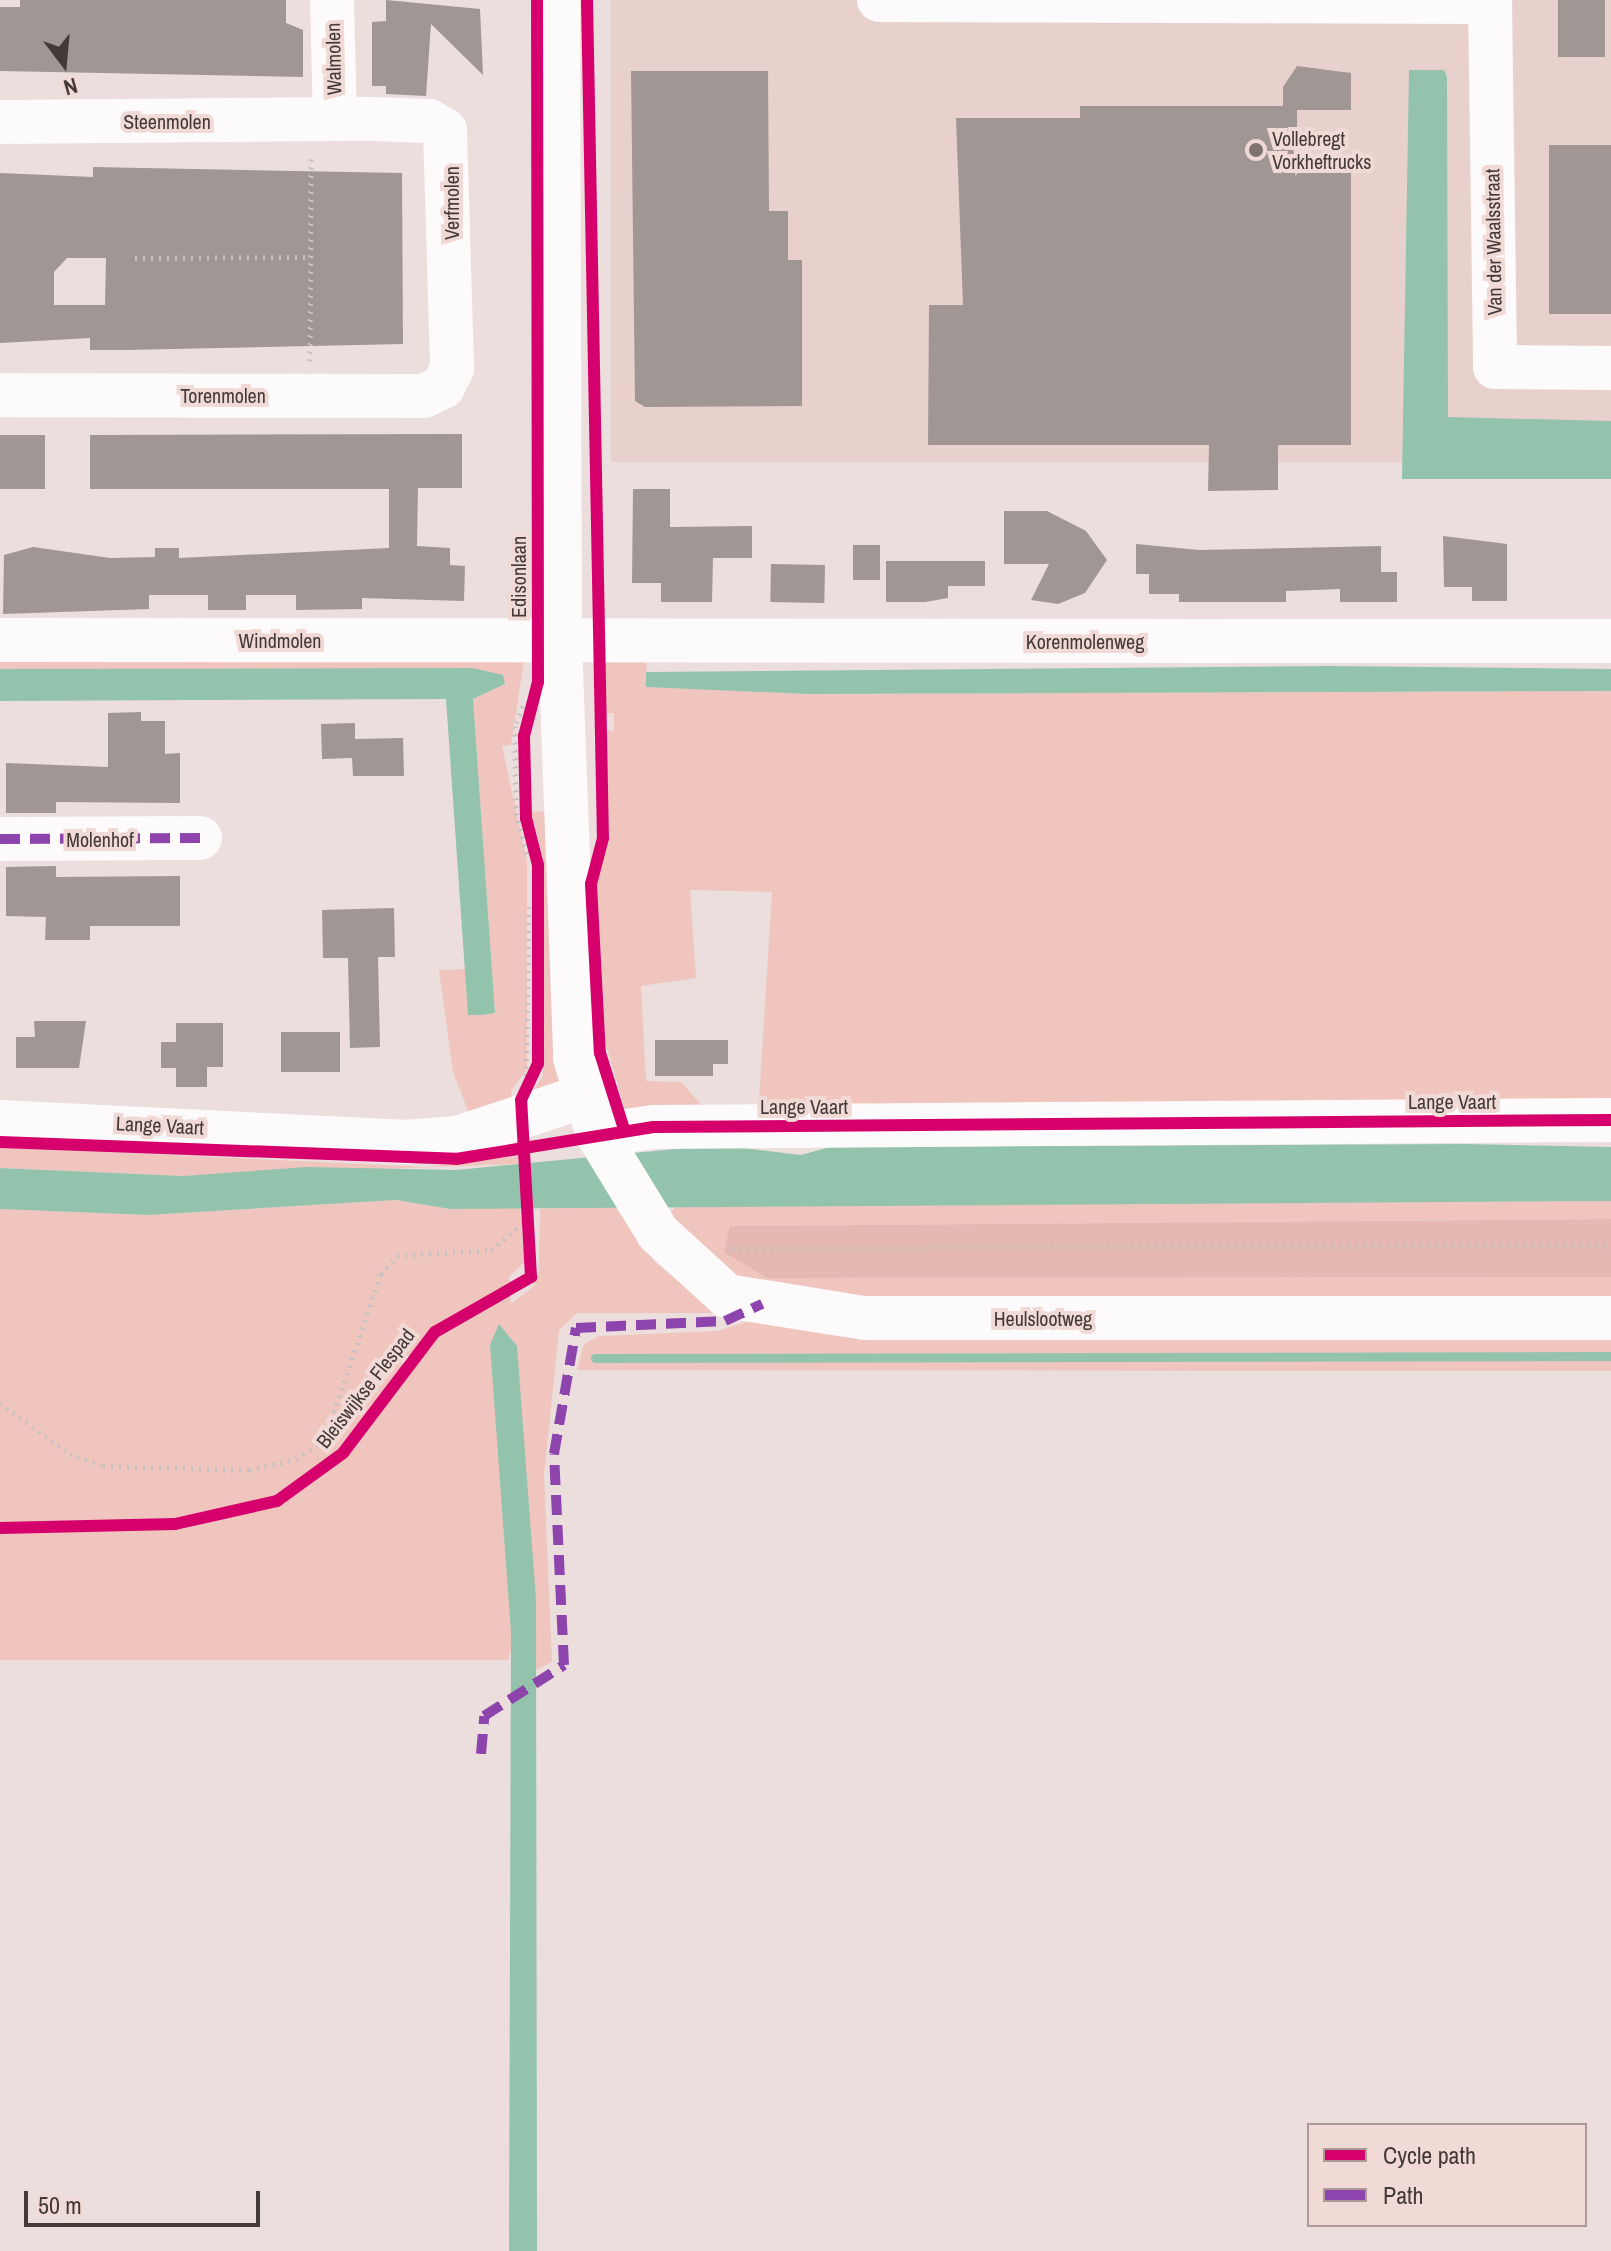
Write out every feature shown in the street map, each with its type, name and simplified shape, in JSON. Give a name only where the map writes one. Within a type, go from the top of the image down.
[{"type":"street","name":"Walmolen","points":[[323,120],[332,0]]},
{"type":"street","name":"Edisonlaan","points":[[558,0],[542,641],[571,1002],[590,1116]]},
{"type":"street","points":[[879,0],[1490,1]]},
{"type":"street","name":"Van der Waalsstraat","points":[[1490,1],[1495,367],[1611,368]]},
{"type":"street","name":"Steenmolen","points":[[0,122],[323,120]]},
{"type":"street","name":"Verfmolen","points":[[323,120],[429,121],[445,130],[452,369],[443,387]]},
{"type":"street","name":"Torenmolen","points":[[0,395],[424,396],[443,387]]},
{"type":"street","name":"Windmolen","points":[[0,640],[542,641]]},
{"type":"street","name":"Korenmolenweg","points":[[542,641],[1611,641]]},
{"type":"street","name":"Molenhof","points":[[0,839],[200,838]]},
{"type":"street","name":"Lange Vaart","points":[[0,1122],[405,1142],[457,1138],[520,1120],[590,1116],[653,1127],[1611,1120]]},
{"type":"street","name":"Heulslootweg","points":[[590,1116],[658,1233],[727,1296],[865,1318],[1611,1318]]},
{"type":"path","points":[[310,394],[310,257],[323,120]]},
{"type":"path","points":[[135,258],[310,257]]},
{"type":"path","points":[[520,1120],[521,1100],[538,1064],[534,894]]},
{"type":"path","points":[[530,1202],[532,1233]]},
{"type":"path","points":[[0,1403],[70,1454],[103,1466],[249,1470],[296,1459],[319,1444],[331,1420],[381,1274],[397,1256],[491,1250],[531,1217]]},
{"type":"path","points":[[716,1242],[727,1248],[1611,1246]]},
{"type":"shaded area","points":[[611,0],[1611,0],[1611,462],[611,462]]},
{"type":"shaded area","points":[[1409,70],[1444,70],[1447,77],[1448,417],[1611,421],[1611,479],[1402,479]]},
{"type":"shaded area","points":[[0,653],[525,654],[511,745],[502,746],[527,861],[527,1069],[511,1091],[512,1107],[471,1118],[453,1072],[439,970],[465,969],[468,1015],[495,1013],[473,699],[505,684],[0,669]]},
{"type":"shaded area","points":[[602,653],[646,654],[647,687],[807,694],[1611,691],[1611,1112],[758,1117],[772,892],[690,890],[696,978],[641,986],[646,1081],[681,1082],[712,1117],[627,1116],[606,1045],[597,885],[608,839],[602,730],[614,731],[614,713],[602,713]]},
{"type":"shaded area","points":[[1329,666],[1611,669],[1611,691],[807,694],[646,687],[646,672]]},
{"type":"shaded area","points":[[473,668],[503,675],[505,684],[473,699],[495,1013],[483,1015],[468,1015],[446,699],[0,701],[0,669]]},
{"type":"shaded area","points":[[549,811],[562,1081],[529,1097],[543,1076],[544,862],[531,812]]},
{"type":"shaded area","points":[[1465,1144],[1611,1147],[1611,1201],[450,1209],[396,1200],[148,1215],[0,1209],[0,1168],[183,1176],[306,1167],[456,1170],[717,1145],[801,1155],[830,1147]]},
{"type":"shaded area","points":[[0,1147],[427,1167],[518,1156],[518,1164],[183,1176],[0,1168]]},
{"type":"shaded area","points":[[396,1200],[450,1209],[520,1205],[524,1262],[509,1277],[511,1304],[534,1286],[539,1272],[540,1209],[614,1205],[654,1261],[716,1313],[577,1313],[559,1330],[544,1476],[552,1662],[536,1670],[517,1347],[526,1652],[509,1653],[509,1660],[0,1660],[0,1209],[148,1215]]},
{"type":"shaded area","points":[[1611,1201],[1611,1219],[730,1226],[767,1278],[1611,1277],[1611,1304],[913,1304],[775,1287],[729,1273],[664,1215],[679,1206]]},
{"type":"shaded area","points":[[1611,1219],[1611,1277],[767,1278],[724,1252],[730,1226]]},
{"type":"shaded area","points":[[755,1319],[1611,1334],[1611,1371],[577,1370],[584,1344],[599,1336],[717,1331]]},
{"type":"shaded area","points":[[499,1324],[517,1346],[536,1599],[537,2251],[509,2251],[511,1632],[490,1345]]},
{"type":"building","points":[[20,0],[286,0],[286,23],[303,30],[303,77],[0,71],[0,7],[20,7]]},
{"type":"building","points":[[386,0],[480,9],[483,75],[431,24],[426,96],[386,94],[386,86],[372,86],[372,22],[386,21]]},
{"type":"building","points":[[1558,0],[1605,0],[1605,57],[1558,57]]},
{"type":"building","points":[[1297,66],[1351,73],[1351,110],[1297,110],[1297,167],[1351,168],[1351,445],[1278,445],[1278,490],[1208,491],[1209,445],[928,445],[929,305],[963,305],[956,118],[1080,118],[1080,106],[1283,106],[1283,87]]},
{"type":"building","points":[[631,71],[768,71],[769,211],[788,211],[788,260],[802,260],[802,406],[645,407],[635,401]]},
{"type":"building","points":[[1549,145],[1611,145],[1611,314],[1549,314]]},
{"type":"building","points":[[93,167],[402,173],[403,344],[90,350],[90,338],[0,343],[0,173],[93,177]],"holes":[[[67,258],[106,258],[105,305],[54,305],[54,272]]]},
{"type":"building","points":[[462,434],[462,488],[418,488],[417,546],[450,548],[450,565],[465,566],[464,601],[362,598],[362,609],[296,610],[296,595],[246,595],[246,610],[208,610],[208,595],[149,595],[149,609],[3,614],[4,555],[33,547],[110,558],[155,557],[155,548],[179,548],[179,558],[389,548],[389,489],[90,489],[90,435]]},
{"type":"building","points":[[0,435],[45,435],[45,489],[0,489]]},
{"type":"building","points":[[633,489],[670,489],[670,527],[752,526],[752,558],[713,558],[712,602],[661,602],[661,583],[632,583]]},
{"type":"building","points":[[1004,511],[1047,511],[1086,531],[1107,560],[1085,593],[1058,604],[1031,600],[1049,564],[1004,564]]},
{"type":"building","points":[[1443,536],[1507,544],[1507,601],[1472,601],[1472,587],[1444,587]]},
{"type":"building","points":[[1136,544],[1199,550],[1381,546],[1381,572],[1397,572],[1397,602],[1340,602],[1340,589],[1286,591],[1286,602],[1179,602],[1179,594],[1149,594],[1149,574],[1136,574]]},
{"type":"building","points":[[853,545],[880,545],[880,580],[853,580]]},
{"type":"building","points":[[886,561],[985,561],[985,586],[948,586],[948,598],[925,602],[886,602]]},
{"type":"building","points":[[771,564],[825,565],[824,603],[770,602]]},
{"type":"building","points":[[141,712],[141,721],[165,721],[165,754],[180,753],[180,803],[56,802],[56,813],[6,813],[6,763],[108,767],[108,713]]},
{"type":"building","points":[[355,723],[355,739],[403,738],[404,776],[353,776],[352,758],[322,759],[321,724]]},
{"type":"building","points":[[56,866],[56,877],[180,876],[180,926],[90,926],[90,940],[45,940],[46,917],[6,916],[6,867]]},
{"type":"building","points":[[394,908],[395,957],[378,957],[380,1047],[350,1048],[348,958],[323,958],[322,910]]},
{"type":"building","points":[[34,1021],[86,1021],[79,1068],[16,1068],[16,1037],[35,1037]]},
{"type":"building","points":[[176,1023],[223,1023],[223,1067],[207,1067],[207,1087],[176,1087],[176,1068],[161,1068],[161,1042],[176,1042]]},
{"type":"building","points":[[281,1032],[340,1032],[340,1072],[281,1072]]},
{"type":"building","points":[[655,1040],[728,1040],[728,1064],[713,1064],[713,1076],[655,1076]]},
{"type":"waterway","points":[[595,1358],[1611,1356]]},
{"type":"marked path","points":[[0,839],[200,838]]},
{"type":"marked path","points":[[481,1754],[484,1716],[564,1665],[554,1454],[576,1328],[725,1321],[762,1304]]},
{"type":"cycle path","name":"Bleiswijkse Flespad","points":[[0,1528],[175,1524],[277,1501],[343,1453],[435,1332],[531,1277],[521,1100],[538,1064],[538,865],[526,818],[524,736],[538,682],[537,0]]},
{"type":"cycle path","points":[[587,0],[603,838],[591,884],[600,1053],[624,1129]]},
{"type":"cycle path","points":[[0,1142],[456,1159],[653,1127],[1611,1120]]},
{"type":"place","name":"Vollebregt Vorkheftrucks","points":[[1256,150]]}]
